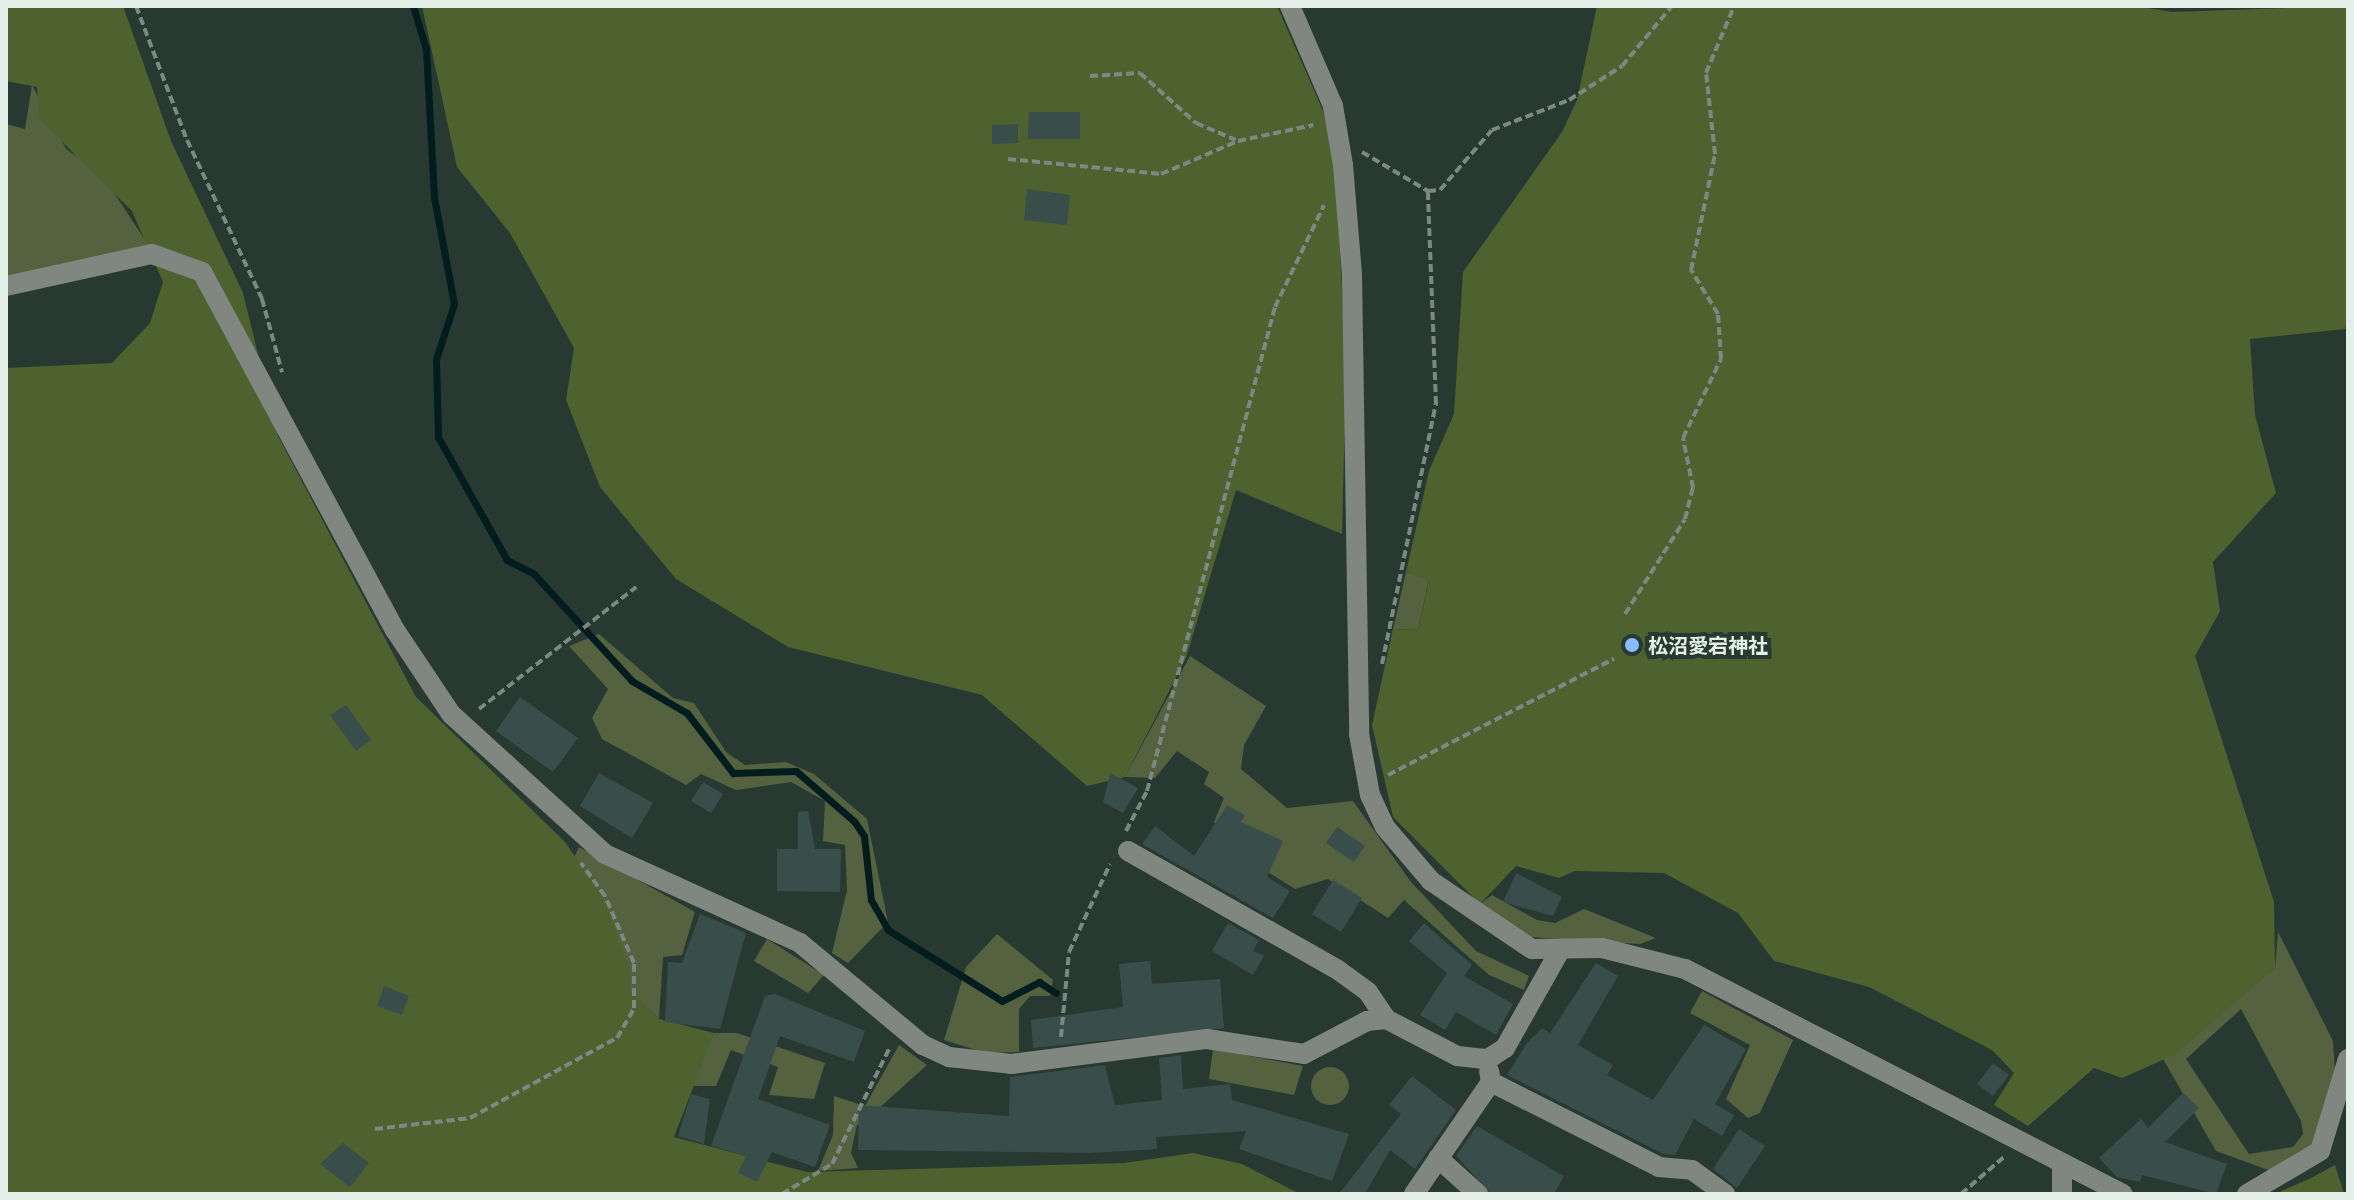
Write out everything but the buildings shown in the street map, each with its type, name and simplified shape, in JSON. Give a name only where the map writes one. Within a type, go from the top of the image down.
[{"type":"street","points":[[1290,6],[1337,129],[1343,165],[1352,274],[1359,734],[1367,785],[1385,827],[1431,881],[1488,926],[1532,949],[1559,952],[1602,948],[1685,969],[2122,1194]]},
{"type":"street","points":[[6,286],[117,260],[173,257],[202,272],[220,296],[395,630],[462,724],[572,831],[650,878],[800,943],[923,1045],[982,1065],[1207,1039],[1304,1054],[1367,1021],[1386,1019]]},
{"type":"street","points":[[1120,851],[1338,970],[1368,992],[1386,1019],[1457,1056],[1488,1059],[1505,1048],[1559,952]]},
{"type":"street","points":[[1414,1194],[1491,1082],[1488,1059]]},
{"type":"street","points":[[2247,1194],[2320,1151],[2348,1059]]},
{"type":"street","points":[[1491,1082],[1659,1167],[1692,1170],[1725,1194]]},
{"type":"street","points":[[1438,1158],[1478,1194]]},
{"type":"street","points":[[2062,1165],[2062,1194]]},
{"type":"path","points":[[136,6],[175,113],[262,299],[280,360],[285,418]]},
{"type":"path","points":[[1428,191],[1448,183],[1492,130],[1569,100],[1622,66],[1672,6]]},
{"type":"path","points":[[1625,614],[1685,519],[1693,488],[1683,438],[1721,359],[1718,314],[1691,270],[1715,154],[1706,73],[1734,6]]},
{"type":"path","points":[[1090,76],[1140,73],[1196,123],[1238,141]]},
{"type":"path","points":[[1008,159],[1151,175],[1238,141],[1337,129],[1428,191]]},
{"type":"path","points":[[1061,1056],[1069,952],[1147,791],[1275,307],[1343,165]]},
{"type":"path","points":[[1380,675],[1436,404],[1428,191]]},
{"type":"path","points":[[462,724],[636,587]]},
{"type":"path","points":[[1367,785],[1614,659]]},
{"type":"path","points":[[375,1129],[470,1118],[617,1038],[634,1008],[634,963],[605,896],[581,863],[572,831]]},
{"type":"path","points":[[782,1194],[832,1164],[900,1027]]},
{"type":"path","points":[[1961,1194],[2021,1143]]},
{"type":"green space","points":[[6,6],[123,6],[171,141],[243,293],[278,436],[416,697],[565,842],[603,897],[628,963],[631,992],[659,1019],[714,1033],[674,1137],[807,1172],[1124,1163],[1193,1153],[1242,1164],[1300,1194],[6,1194],[6,368],[112,363],[150,323],[163,282],[132,211],[39,119],[37,87],[6,81]]},
{"type":"green space","points":[[422,6],[1277,6],[1327,120],[1336,165],[1346,372],[1342,534],[1236,490],[1186,658],[1125,777],[1087,786],[982,695],[788,647],[676,579],[600,487],[566,400],[574,348],[510,233],[457,167]]},
{"type":"green space","points":[[1597,6],[2135,6],[2172,12],[2348,6],[2348,317],[2345,329],[2250,339],[2255,415],[2276,493],[2213,562],[2220,611],[2195,656],[2274,902],[2275,968],[2176,1054],[2122,1078],[2094,1068],[2028,1126],[1994,1105],[2014,1073],[1992,1050],[1869,987],[1774,961],[1738,913],[1664,873],[1575,871],[1559,878],[1516,866],[1480,904],[1393,817],[1372,725],[1393,629],[1418,630],[1429,580],[1406,572],[1429,471],[1454,414],[1463,272],[1562,132],[1577,100]]},
{"type":"green space","points":[[32,85],[66,149],[101,173],[151,249],[6,278],[6,124],[25,129]]},
{"type":"green space","points":[[1406,572],[1429,579],[1418,630],[1393,629]]},
{"type":"green space","points":[[599,634],[673,698],[694,703],[726,752],[745,765],[786,762],[814,774],[867,819],[888,922],[848,963],[832,953],[847,890],[845,845],[823,841],[825,801],[791,782],[736,790],[701,774],[686,785],[602,739],[592,718],[608,689],[569,646]]},
{"type":"green space","points":[[1190,656],[1266,706],[1244,745],[1241,769],[1287,808],[1353,801],[1411,882],[1476,951],[1529,976],[1524,990],[1489,975],[1404,900],[1388,918],[1328,879],[1295,889],[1235,851],[1214,822],[1224,798],[1204,784],[1209,772],[1177,751],[1155,778],[1125,777]]},
{"type":"green space","points":[[579,847],[695,912],[682,955],[663,957],[659,1019],[630,992],[628,963],[572,862]]},
{"type":"green space","points":[[1492,895],[1537,920],[1555,923],[1584,909],[1656,938],[1640,944],[1529,937],[1480,904]]},
{"type":"green space","points":[[2278,932],[2333,1041],[2335,1071],[2320,1131],[2303,1158],[2271,1171],[2216,1151],[2163,1059],[2275,968]],"holes":[[[2241,1009],[2301,1121],[2303,1134],[2293,1147],[2249,1154],[2186,1059]]]},
{"type":"green space","points":[[997,934],[1053,980],[1050,996],[1030,996],[1019,1009],[1019,1052],[986,1053],[944,1040],[966,967]]},
{"type":"green space","points":[[767,939],[824,975],[808,993],[754,961]]},
{"type":"green space","points":[[1702,991],[1793,1040],[1760,1113],[1748,1118],[1726,1099],[1750,1045],[1690,1013]]},
{"type":"green space","points":[[714,1033],[737,1033],[825,1063],[814,1099],[769,1095],[778,1067],[731,1050],[716,1086],[692,1086]]},
{"type":"green space","points":[[899,1045],[927,1065],[878,1109],[876,1124],[857,1125],[851,1153],[858,1168],[818,1171],[833,1135],[834,1096],[865,1106]]},
{"type":"green space","points":[[1213,1049],[1303,1066],[1294,1095],[1209,1079]]},
{"type":"green space","points":[[1330,1067],[1343,1073],[1349,1086],[1343,1099],[1330,1105],[1317,1099],[1311,1086],[1317,1073]]},
{"type":"green space","points":[[2335,1165],[2344,1194],[2275,1194],[2311,1178]]},
{"type":"waterway","points":[[413,6],[426,49],[434,197],[454,304],[436,359],[438,437],[507,560],[534,574],[632,681],[687,713],[733,773],[796,771],[854,821],[864,836],[871,900],[888,930],[1002,1001],[1039,982],[1056,993]]},
{"type":"place","name":"松沼愛宕神社","points":[[1632,645]]}]
